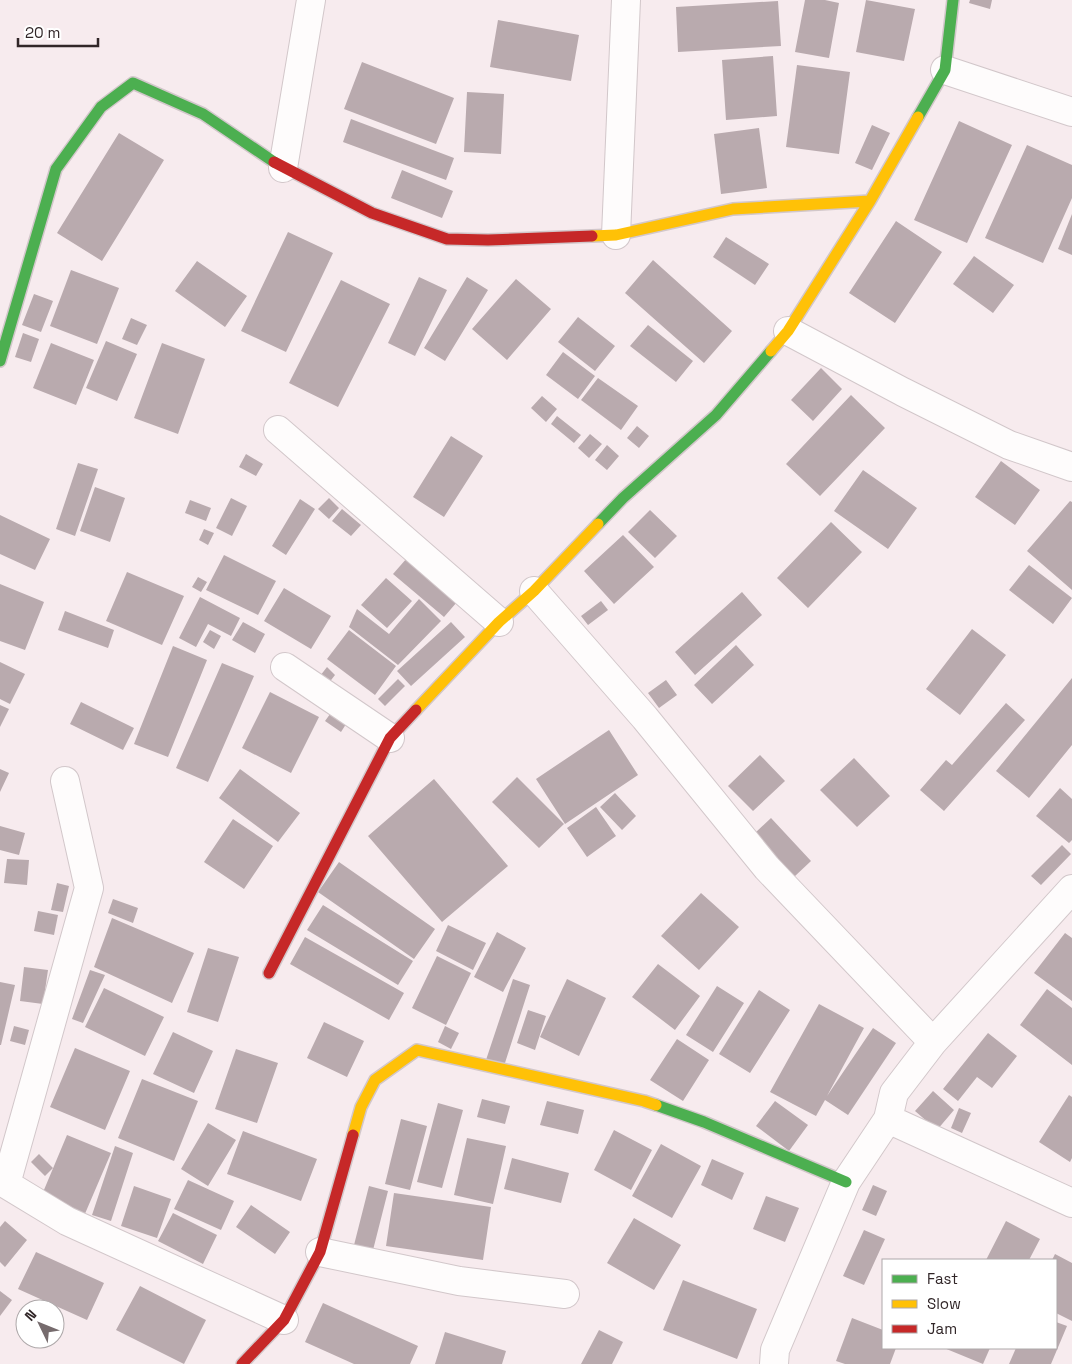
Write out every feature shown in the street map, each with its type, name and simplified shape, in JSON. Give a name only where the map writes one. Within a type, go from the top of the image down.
[{"type":"street","points":[[283,168],[311,0]]},
{"type":"street","points":[[616,235],[626,0]]},
{"type":"street","points":[[269,974],[390,738],[499,622],[534,591],[624,498],[716,415],[788,331],[870,201],[945,70],[953,0]]},
{"type":"street","points":[[945,70],[1072,112]]},
{"type":"street","points":[[2,346],[56,169],[101,107],[133,83],[204,114],[283,168],[372,213],[447,239],[488,240],[616,235],[733,209],[870,201]]},
{"type":"street","points":[[788,331],[1009,445],[1072,467]]},
{"type":"street","points":[[278,430],[499,622]]},
{"type":"street","points":[[534,591],[645,718],[767,868],[933,1042]]},
{"type":"street","points":[[285,668],[390,738]]},
{"type":"street","points":[[65,781],[89,888],[6,1184],[67,1221],[284,1320]]},
{"type":"street","points":[[774,1364],[775,1350],[846,1182],[888,1119],[894,1093],[933,1042],[1072,889]]},
{"type":"street","points":[[242,1364],[284,1320],[320,1252],[361,1107],[374,1080],[417,1050],[644,1101],[704,1122],[846,1182]]},
{"type":"street","points":[[888,1119],[1072,1203]]},
{"type":"street","points":[[320,1252],[459,1281],[565,1294]]},
{"type":"building","points":[[805,0],[825,0],[839,3],[829,58],[795,52]]},
{"type":"building","points":[[866,0],[915,9],[904,61],[856,52]]},
{"type":"building","points":[[970,0],[992,0],[990,9],[969,3]]},
{"type":"building","points":[[778,1],[781,46],[678,52],[676,7]]},
{"type":"building","points":[[498,20],[579,35],[571,81],[490,67]]},
{"type":"building","points":[[773,56],[777,116],[726,120],[722,60]]},
{"type":"building","points":[[362,62],[454,98],[436,144],[344,109]]},
{"type":"building","points":[[797,65],[850,72],[839,154],[786,147]]},
{"type":"building","points":[[467,92],[504,94],[501,154],[464,152]]},
{"type":"building","points":[[351,119],[454,158],[446,180],[343,142]]},
{"type":"building","points":[[959,121],[1012,145],[967,243],[914,220]]},
{"type":"building","points":[[872,125],[890,133],[872,170],[855,163]]},
{"type":"building","points":[[759,128],[767,188],[721,194],[714,134]]},
{"type":"building","points":[[119,133],[164,160],[102,261],[57,233]]},
{"type":"building","points":[[1027,145],[1072,165],[1072,198],[1043,263],[985,238]]},
{"type":"building","points":[[402,170],[453,191],[442,218],[391,198]]},
{"type":"building","points":[[1072,214],[1072,255],[1058,249]]},
{"type":"building","points":[[896,221],[942,252],[895,323],[849,293]]},
{"type":"building","points":[[288,232],[333,253],[286,352],[241,331]]},
{"type":"building","points":[[726,237],[769,264],[755,285],[713,257]]},
{"type":"building","points":[[974,256],[1014,285],[993,313],[953,284]]},
{"type":"building","points":[[653,260],[732,331],[704,363],[625,293]]},
{"type":"building","points":[[197,261],[247,296],[225,327],[175,291]]},
{"type":"building","points":[[71,270],[119,288],[97,344],[50,326]]},
{"type":"building","points":[[419,277],[447,290],[415,356],[388,343]]},
{"type":"building","points":[[467,277],[488,290],[445,361],[424,348]]},
{"type":"building","points":[[516,279],[551,309],[507,360],[472,329]]},
{"type":"building","points":[[341,280],[390,304],[338,407],[289,383]]},
{"type":"building","points":[[34,294],[53,301],[41,332],[22,325]]},
{"type":"building","points":[[578,317],[615,346],[595,371],[558,342]]},
{"type":"building","points":[[131,318],[147,325],[137,345],[122,339]]},
{"type":"building","points":[[648,325],[693,361],[676,382],[630,346]]},
{"type":"building","points":[[23,333],[39,339],[31,362],[15,357]]},
{"type":"building","points":[[106,341],[137,354],[117,401],[86,388]]},
{"type":"building","points":[[51,343],[94,360],[76,405],[33,388]]},
{"type":"building","points":[[162,343],[205,359],[178,434],[134,418]]},
{"type":"building","points":[[563,352],[595,376],[578,399],[546,375]]},
{"type":"building","points":[[821,368],[842,389],[813,421],[791,400]]},
{"type":"building","points":[[598,378],[638,406],[621,430],[581,400]]},
{"type":"building","points":[[851,395],[885,428],[820,496],[786,464]]},
{"type":"building","points":[[542,396],[557,409],[546,422],[531,408]]},
{"type":"building","points":[[557,416],[581,435],[574,443],[551,424]]},
{"type":"building","points":[[637,426],[649,436],[639,448],[627,438]]},
{"type":"building","points":[[590,434],[602,444],[589,458],[578,448]]},
{"type":"building","points":[[451,436],[483,456],[444,517],[413,497]]},
{"type":"building","points":[[607,445],[619,456],[607,470],[595,460]]},
{"type":"building","points":[[246,454],[263,464],[256,476],[239,467]]},
{"type":"building","points":[[1001,461],[1040,490],[1015,525],[975,497]]},
{"type":"building","points":[[78,463],[98,469],[75,536],[56,529]]},
{"type":"building","points":[[863,470],[917,508],[888,549],[834,511]]},
{"type":"building","points":[[95,487],[125,498],[110,542],[80,531]]},
{"type":"building","points":[[231,498],[247,506],[232,536],[216,528]]},
{"type":"building","points":[[329,498],[339,508],[329,519],[318,509]]},
{"type":"building","points":[[300,499],[315,509],[286,555],[272,546]]},
{"type":"building","points":[[190,500],[211,508],[206,521],[185,513]]},
{"type":"building","points":[[1070,501],[1072,502],[1072,590],[1027,551]]},
{"type":"building","points":[[342,509],[361,525],[351,536],[332,521]]},
{"type":"building","points":[[650,510],[677,536],[655,558],[628,532]]},
{"type":"building","points":[[0,515],[50,539],[35,570],[0,554]]},
{"type":"building","points":[[831,522],[862,552],[808,608],[777,578]]},
{"type":"building","points":[[204,529],[214,533],[208,545],[199,540]]},
{"type":"building","points":[[623,535],[654,567],[614,604],[584,571]]},
{"type":"building","points":[[224,555],[276,581],[258,615],[206,590]]},
{"type":"building","points":[[407,558],[457,602],[444,617],[393,574]]},
{"type":"building","points":[[1029,565],[1072,598],[1053,624],[1009,590]]},
{"type":"building","points":[[127,572],[184,596],[162,645],[106,621]]},
{"type":"building","points":[[198,577],[207,582],[201,592],[192,587]]},
{"type":"building","points":[[386,578],[412,601],[387,628],[361,605]]},
{"type":"building","points":[[0,584],[44,602],[25,650],[0,641]]},
{"type":"building","points":[[284,588],[331,616],[311,649],[264,621]]},
{"type":"building","points":[[742,592],[762,615],[695,675],[675,652]]},
{"type":"building","points":[[200,597],[240,618],[231,636],[208,624],[196,647],[179,638]]},
{"type":"building","points":[[419,599],[441,621],[398,665],[349,627],[357,609],[389,634]]},
{"type":"building","points":[[601,601],[608,610],[588,625],[581,616]]},
{"type":"building","points":[[65,611],[114,630],[108,648],[58,630]]},
{"type":"building","points":[[243,622],[265,634],[255,653],[232,640]]},
{"type":"building","points":[[451,622],[465,637],[411,686],[397,671]]},
{"type":"building","points":[[972,629],[1006,655],[960,715],[926,689]]},
{"type":"building","points":[[210,630],[221,636],[214,649],[203,642]]},
{"type":"building","points":[[349,630],[396,666],[375,695],[327,659]]},
{"type":"building","points":[[736,645],[754,665],[712,704],[694,685]]},
{"type":"building","points":[[173,646],[207,660],[168,757],[134,744]]},
{"type":"building","points":[[0,662],[25,674],[10,704],[0,699]]},
{"type":"building","points":[[222,663],[254,676],[208,782],[176,768]]},
{"type":"building","points":[[327,667],[335,675],[328,684],[320,676]]},
{"type":"building","points":[[1072,678],[1072,745],[1029,798],[996,771]]},
{"type":"building","points":[[398,679],[405,686],[385,706],[378,699]]},
{"type":"building","points":[[666,680],[677,695],[659,708],[648,693]]},
{"type":"building","points":[[270,692],[319,717],[291,773],[242,748]]},
{"type":"building","points":[[81,702],[134,728],[123,750],[70,724]]},
{"type":"building","points":[[1006,703],[1025,720],[944,811],[920,790],[946,760],[952,765]]},
{"type":"building","points":[[0,705],[9,709],[0,727]]},
{"type":"building","points":[[333,710],[348,721],[341,732],[325,721]]},
{"type":"building","points":[[609,730],[638,775],[565,824],[536,779]]},
{"type":"building","points":[[760,755],[785,781],[753,811],[728,786]]},
{"type":"building","points":[[854,758],[890,796],[857,827],[820,790]]},
{"type":"building","points":[[0,769],[9,773],[0,792]]},
{"type":"building","points":[[240,769],[300,813],[278,842],[219,798]]},
{"type":"building","points":[[517,777],[564,824],[539,848],[492,802]]},
{"type":"building","points":[[434,779],[508,866],[442,922],[368,836]]},
{"type":"building","points":[[1060,788],[1072,799],[1072,840],[1069,843],[1036,816]]},
{"type":"building","points":[[615,793],[636,816],[622,830],[600,807]]},
{"type":"building","points":[[596,807],[616,836],[587,857],[567,828]]},
{"type":"building","points":[[771,818],[811,861],[794,877],[755,833]]},
{"type":"building","points":[[233,819],[273,846],[244,889],[204,862]]},
{"type":"building","points":[[0,826],[25,833],[19,855],[0,850]]},
{"type":"building","points":[[1062,845],[1071,854],[1041,885],[1031,876]]},
{"type":"building","points":[[7,859],[29,860],[27,885],[4,883]]},
{"type":"building","points":[[339,862],[435,929],[414,959],[318,892]]},
{"type":"building","points":[[57,883],[69,886],[63,912],[51,910]]},
{"type":"building","points":[[701,893],[739,927],[699,970],[661,936]]},
{"type":"building","points":[[113,899],[138,908],[133,923],[108,913]]},
{"type":"building","points":[[323,905],[413,961],[398,985],[307,930]]},
{"type":"building","points":[[38,911],[58,915],[54,935],[34,931]]},
{"type":"building","points":[[112,918],[194,953],[172,1003],[94,967]]},
{"type":"building","points":[[448,925],[486,943],[473,970],[436,951]]},
{"type":"building","points":[[497,932],[526,948],[503,992],[474,977]]},
{"type":"building","points":[[1065,933],[1072,938],[1072,1001],[1034,973]]},
{"type":"building","points":[[305,937],[404,993],[389,1020],[290,964]]},
{"type":"building","points":[[208,948],[239,957],[218,1022],[187,1012]]},
{"type":"building","points":[[437,956],[471,973],[446,1025],[412,1008]]},
{"type":"building","points":[[658,964],[700,996],[675,1030],[632,997]]},
{"type":"building","points":[[24,967],[48,970],[43,1004],[20,1001]]},
{"type":"building","points":[[90,970],[105,975],[83,1023],[72,1019]]},
{"type":"building","points":[[513,979],[530,985],[504,1066],[486,1060]]},
{"type":"building","points":[[567,979],[606,998],[579,1056],[540,1037]]},
{"type":"building","points":[[0,982],[15,985],[1,1045],[0,1045]]},
{"type":"building","points":[[717,986],[744,1003],[713,1052],[686,1035]]},
{"type":"building","points":[[104,988],[164,1017],[145,1056],[85,1027]]},
{"type":"building","points":[[1047,989],[1072,1008],[1072,1065],[1020,1025]]},
{"type":"building","points":[[759,990],[790,1010],[750,1073],[719,1054]]},
{"type":"building","points":[[819,1004],[864,1028],[827,1096],[873,1028],[896,1043],[848,1115],[825,1100],[816,1116],[770,1092]]},
{"type":"building","points":[[528,1010],[546,1016],[535,1050],[517,1043]]},
{"type":"building","points":[[324,1022],[364,1041],[347,1077],[307,1058]]},
{"type":"building","points":[[14,1026],[29,1030],[25,1045],[10,1041]]},
{"type":"building","points":[[445,1026],[459,1033],[451,1049],[438,1042]]},
{"type":"building","points":[[173,1032],[213,1051],[194,1093],[153,1074]]},
{"type":"building","points":[[988,1033],[1017,1056],[992,1088],[977,1077],[958,1101],[943,1089]]},
{"type":"building","points":[[677,1039],[709,1060],[683,1101],[650,1080]]},
{"type":"building","points":[[75,1048],[130,1071],[105,1130],[50,1107]]},
{"type":"building","points":[[236,1049],[278,1063],[257,1123],[215,1109]]},
{"type":"building","points":[[142,1079],[198,1101],[174,1161],[118,1138]]},
{"type":"building","points":[[933,1091],[954,1110],[937,1130],[915,1111]]},
{"type":"building","points":[[1069,1095],[1072,1097],[1072,1158],[1070,1162],[1039,1142]]},
{"type":"building","points":[[482,1099],[510,1106],[505,1124],[477,1117]]},
{"type":"building","points":[[547,1101],[584,1110],[578,1134],[540,1125]]},
{"type":"building","points":[[775,1101],[808,1125],[789,1151],[756,1126]]},
{"type":"building","points":[[438,1103],[463,1110],[442,1188],[417,1182]]},
{"type":"building","points":[[959,1108],[971,1113],[962,1133],[951,1128]]},
{"type":"building","points":[[401,1119],[427,1126],[410,1190],[385,1184]]},
{"type":"building","points":[[208,1123],[236,1140],[208,1186],[181,1169]]},
{"type":"building","points":[[614,1130],[652,1150],[631,1190],[594,1170]]},
{"type":"building","points":[[243,1131],[317,1159],[301,1201],[227,1174]]},
{"type":"building","points":[[67,1135],[111,1153],[84,1216],[41,1197]]},
{"type":"building","points":[[467,1138],[506,1146],[493,1204],[454,1195]]},
{"type":"building","points":[[661,1144],[701,1166],[672,1218],[632,1196]]},
{"type":"building","points":[[115,1146],[133,1153],[111,1221],[92,1215]]},
{"type":"building","points":[[39,1154],[53,1168],[45,1176],[31,1162]]},
{"type":"building","points":[[512,1158],[569,1173],[561,1203],[504,1189]]},
{"type":"building","points":[[712,1159],[744,1173],[732,1200],[701,1185]]},
{"type":"building","points":[[188,1180],[234,1201],[221,1230],[174,1209]]},
{"type":"building","points":[[873,1185],[887,1191],[876,1216],[862,1210]]},
{"type":"building","points":[[134,1186],[171,1199],[157,1238],[121,1226]]},
{"type":"building","points":[[369,1186],[388,1191],[372,1254],[353,1249]]},
{"type":"building","points":[[394,1193],[491,1207],[483,1260],[386,1246]]},
{"type":"building","points":[[766,1196],[799,1208],[785,1242],[753,1229]]},
{"type":"building","points":[[251,1205],[290,1232],[275,1254],[236,1227]]},
{"type":"building","points":[[173,1213],[217,1235],[203,1264],[158,1241]]},
{"type":"building","points":[[634,1218],[681,1245],[654,1290],[607,1263]]},
{"type":"building","points":[[5,1221],[27,1240],[5,1267],[0,1262],[0,1227]]},
{"type":"building","points":[[1006,1221],[1040,1239],[1030,1259],[987,1259]]},
{"type":"building","points":[[864,1230],[885,1239],[864,1285],[843,1276]]},
{"type":"building","points":[[36,1252],[104,1283],[87,1320],[65,1310],[65,1299],[40,1299],[18,1289]]},
{"type":"building","points":[[1055,1254],[1072,1263],[1072,1321],[1057,1314],[1057,1259],[1052,1259]]},
{"type":"building","points":[[683,1280],[757,1309],[737,1359],[663,1330]]},
{"type":"building","points":[[140,1286],[206,1320],[184,1364],[116,1330]]},
{"type":"building","points":[[0,1291],[12,1300],[0,1316]]},
{"type":"building","points":[[323,1303],[418,1346],[410,1364],[354,1364],[305,1342]]},
{"type":"building","points":[[852,1318],[882,1330],[882,1349],[896,1349],[890,1364],[845,1364],[836,1361]]},
{"type":"building","points":[[1057,1322],[1067,1326],[1051,1364],[1009,1364],[1016,1349],[1057,1349]]},
{"type":"building","points":[[599,1330],[623,1342],[612,1364],[581,1364]]},
{"type":"building","points":[[445,1332],[506,1351],[502,1364],[435,1364]]},
{"type":"building","points":[[946,1349],[990,1349],[983,1364]]},
{"type":"traffic: fast","points":[[918,117],[945,70],[953,0]]},
{"type":"traffic: fast","points":[[0,361],[56,169],[101,107],[133,83],[203,114],[274,162]]},
{"type":"traffic: fast","points":[[598,524],[623,498],[716,415],[771,351]]},
{"type":"traffic: fast","points":[[656,1105],[704,1122],[846,1182]]},
{"type":"traffic: slow","points":[[771,351],[788,331],[870,201],[918,117]]},
{"type":"traffic: slow","points":[[592,236],[616,235],[733,209],[870,201]]},
{"type":"traffic: slow","points":[[416,710],[499,622],[534,591],[598,524]]},
{"type":"traffic: slow","points":[[353,1135],[361,1107],[375,1080],[417,1050],[656,1105]]},
{"type":"traffic: jam","points":[[274,162],[372,213],[447,239],[488,240],[592,236]]},
{"type":"traffic: jam","points":[[269,973],[390,738],[416,710]]},
{"type":"traffic: jam","points":[[242,1364],[284,1320],[320,1252],[353,1135]]}]
